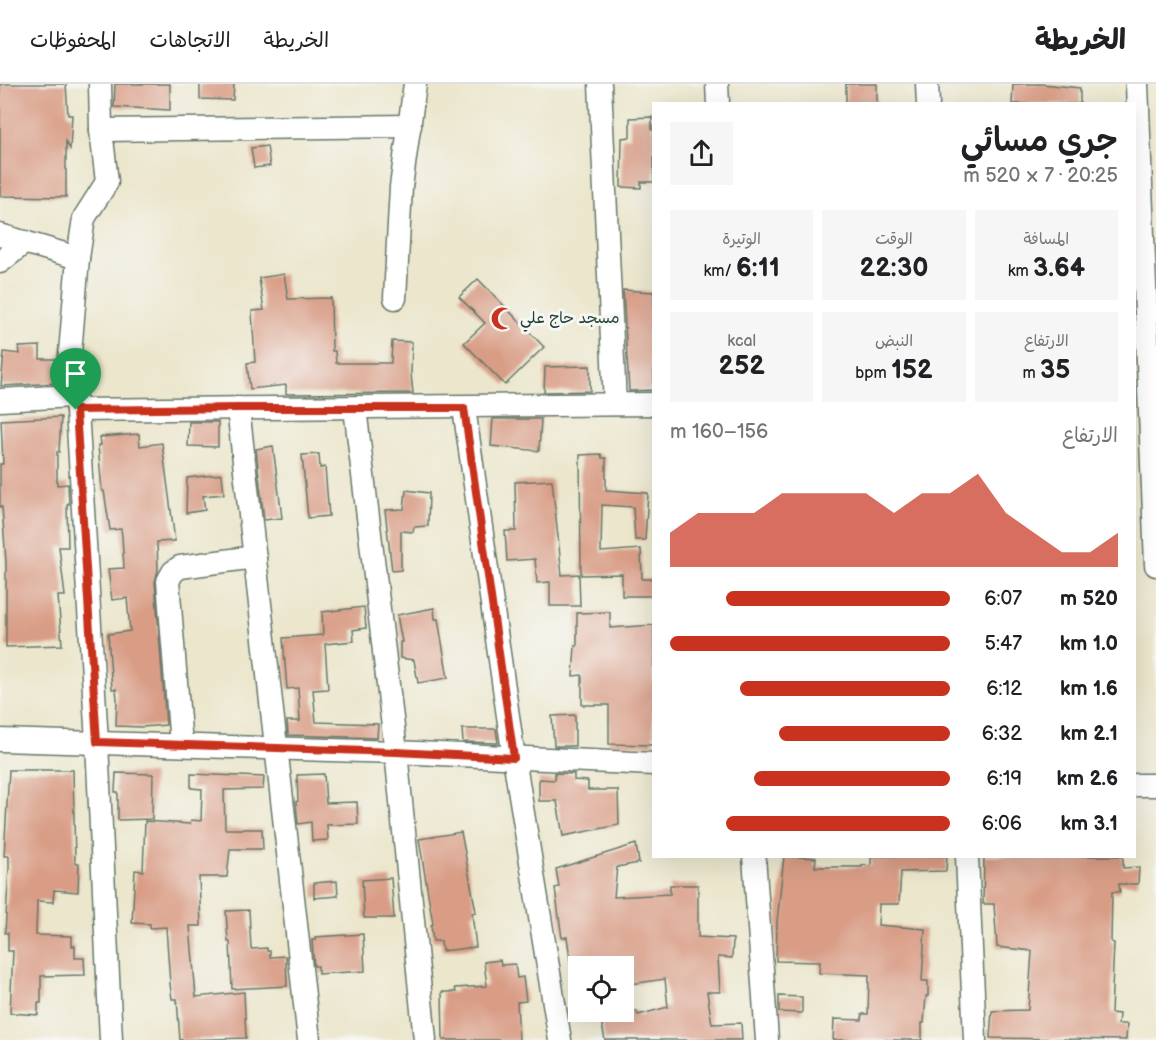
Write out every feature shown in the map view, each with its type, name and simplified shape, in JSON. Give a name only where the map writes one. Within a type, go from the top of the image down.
[{"type":"street","points":[[100,84],[101,130],[107,182],[84,218],[78,258],[69,365],[75,403],[97,742],[111,1040]]},
{"type":"street","points":[[395,298],[401,187],[415,84]]},
{"type":"street","points":[[600,84],[615,404]]},
{"type":"street","points":[[717,84],[718,102]]},
{"type":"street","points":[[927,84],[928,102]]},
{"type":"street","points":[[1137,84],[1147,119],[1147,413],[1156,565]]},
{"type":"street","points":[[101,130],[410,126]]},
{"type":"street","points":[[0,235],[78,258]]},
{"type":"street","points":[[0,262],[25,242]]},
{"type":"street","points":[[0,400],[238,408],[464,408],[652,404]]},
{"type":"street","points":[[238,408],[309,1040]]},
{"type":"street","points":[[356,408],[396,752],[425,1040]]},
{"type":"street","points":[[464,408],[514,758],[560,1040]]},
{"type":"street","points":[[182,745],[168,581],[173,572],[180,567],[255,557]]},
{"type":"street","points":[[0,740],[396,752],[652,764]]},
{"type":"street","points":[[1136,785],[1156,785]]},
{"type":"street","points":[[754,858],[767,1040]]},
{"type":"street","points":[[967,858],[975,1040]]},
{"type":"building","points":[[0,84],[66,84],[68,115],[72,115],[70,149],[66,142],[66,197],[0,196]]},
{"type":"building","points":[[115,84],[170,84],[170,110],[114,107]]},
{"type":"building","points":[[200,84],[234,84],[233,100],[200,99]]},
{"type":"building","points":[[846,84],[877,84],[877,102],[846,102]]},
{"type":"building","points":[[1013,84],[1080,88],[1080,102],[1012,102]]},
{"type":"building","points":[[652,117],[652,182],[641,182],[641,188],[621,187],[622,138],[630,137],[630,118]]},
{"type":"building","points":[[267,146],[270,166],[254,168],[251,148]]},
{"type":"building","points":[[284,274],[288,299],[331,298],[332,351],[335,351],[336,363],[391,363],[392,341],[412,342],[413,393],[286,394],[286,385],[250,389],[247,363],[255,362],[252,311],[264,310],[259,278]]},
{"type":"building","points":[[478,279],[544,347],[505,385],[464,343],[485,323],[459,297]]},
{"type":"building","points":[[623,290],[652,292],[652,390],[629,391]]},
{"type":"building","points":[[40,346],[40,359],[56,359],[59,383],[1,386],[4,352],[20,354],[19,347]]},
{"type":"building","points":[[590,366],[590,391],[544,392],[545,367]]},
{"type":"building","points":[[61,417],[59,452],[57,452],[57,485],[68,484],[69,504],[67,504],[68,547],[59,547],[65,596],[58,596],[62,645],[6,647],[6,562],[2,507],[0,507],[0,464],[3,464],[1,420]]},
{"type":"building","points":[[493,419],[541,419],[539,451],[491,446]]},
{"type":"building","points":[[189,422],[218,422],[218,447],[188,446]]},
{"type":"building","points":[[139,434],[140,446],[162,443],[175,541],[157,542],[158,570],[155,582],[166,725],[142,727],[116,726],[117,699],[116,689],[112,689],[108,634],[130,631],[127,598],[112,600],[108,569],[124,568],[122,536],[121,529],[110,530],[104,491],[102,491],[98,445],[101,445],[100,437]]},
{"type":"building","points":[[273,446],[282,518],[264,520],[256,449]]},
{"type":"building","points":[[319,454],[320,468],[325,467],[329,516],[308,518],[302,455]]},
{"type":"building","points":[[601,454],[602,458],[606,458],[606,490],[648,493],[645,540],[635,540],[633,507],[602,505],[601,552],[641,549],[642,579],[652,579],[652,596],[622,596],[622,574],[581,575],[580,455]]},
{"type":"building","points":[[222,474],[224,494],[203,496],[205,510],[186,513],[187,478]]},
{"type":"building","points":[[552,480],[562,575],[579,574],[580,606],[550,606],[550,582],[537,583],[535,559],[507,561],[505,531],[516,531],[515,482]]},
{"type":"building","points":[[406,490],[429,493],[428,526],[414,527],[413,532],[401,531],[401,570],[392,571],[385,510],[404,509]]},
{"type":"building","points":[[364,607],[366,628],[353,630],[354,641],[325,644],[328,689],[313,690],[316,722],[378,724],[377,738],[288,735],[287,721],[300,721],[298,688],[287,689],[283,638],[323,635],[322,612]]},
{"type":"building","points":[[434,608],[448,678],[418,683],[414,660],[400,658],[400,642],[402,642],[397,615]]},
{"type":"building","points":[[610,612],[610,628],[652,625],[652,745],[609,744],[609,705],[582,705],[582,675],[573,676],[575,646],[577,646],[577,613]]},
{"type":"building","points":[[575,715],[575,746],[554,746],[552,716]]},
{"type":"building","points":[[462,729],[496,729],[498,743],[463,742]]},
{"type":"building","points":[[9,770],[73,770],[75,863],[79,863],[78,892],[54,890],[53,902],[37,901],[36,935],[72,936],[75,958],[84,958],[85,975],[41,976],[41,1003],[38,1003],[38,1015],[10,1013],[13,951],[8,951],[8,933],[5,933],[9,856],[4,856]]},
{"type":"building","points":[[116,773],[153,774],[152,819],[118,820],[118,792],[115,792]]},
{"type":"building","points":[[555,773],[574,774],[574,780],[588,781],[588,790],[618,790],[619,825],[563,836],[557,801],[539,801],[539,779],[555,780]]},
{"type":"building","points":[[191,774],[264,777],[263,789],[224,790],[225,829],[262,829],[263,849],[230,849],[227,877],[199,877],[201,926],[190,926],[196,997],[244,992],[246,1038],[180,1040],[177,999],[172,999],[170,984],[166,927],[150,928],[150,924],[132,923],[135,870],[143,871],[145,821],[190,824],[191,820],[201,821],[202,789],[191,788]]},
{"type":"building","points":[[324,774],[326,803],[357,802],[358,824],[327,825],[328,840],[312,841],[311,822],[298,824],[297,775]]},
{"type":"building","points":[[461,832],[476,912],[472,913],[476,947],[442,951],[441,941],[433,941],[431,925],[433,924],[419,839]]},
{"type":"building","points":[[636,844],[639,863],[617,867],[614,897],[670,894],[670,885],[698,885],[698,937],[733,939],[732,958],[718,957],[720,992],[707,992],[712,1024],[741,1023],[742,1040],[605,1040],[601,1022],[634,1022],[634,1011],[637,1011],[638,1015],[668,1007],[665,979],[634,984],[634,956],[570,956],[567,937],[562,938],[555,888],[559,887],[556,869]]},
{"type":"building","points":[[784,858],[816,858],[815,867],[862,867],[862,865],[871,866],[871,858],[947,858],[946,871],[901,872],[899,904],[879,904],[878,925],[925,929],[922,981],[928,981],[928,996],[926,996],[924,1023],[922,1023],[922,1040],[833,1040],[834,1019],[862,1020],[862,1014],[868,1014],[869,975],[819,973],[820,962],[776,961],[777,922]]},
{"type":"building","points":[[984,858],[1123,858],[1123,868],[1139,867],[1138,884],[1119,884],[1120,892],[1112,892],[1111,942],[1114,943],[1111,1013],[1119,1014],[1118,1024],[1127,1024],[1126,1040],[990,1038],[992,1011],[1028,1010],[1032,951],[997,947],[994,904],[983,904]]},
{"type":"building","points":[[391,878],[394,918],[364,918],[362,880]]},
{"type":"building","points":[[337,881],[338,896],[314,898],[314,883]]},
{"type":"building","points":[[249,910],[251,949],[267,948],[267,951],[270,951],[270,957],[286,956],[287,986],[232,989],[226,911]]},
{"type":"building","points":[[363,934],[365,971],[318,974],[318,966],[314,966],[312,940],[316,940],[315,937]]},
{"type":"building","points":[[500,960],[501,965],[515,964],[517,978],[523,977],[526,1001],[517,1002],[519,1040],[443,1040],[442,992],[456,992],[455,988],[487,986],[484,962]]},
{"type":"building","points":[[779,996],[802,997],[802,1013],[779,1012]]},
{"type":"place","name":"مسجد حاج علي","points":[[502,318]]},
{"type":"route","points":[[464,408],[514,758],[97,742],[76,410],[464,408]]}]
